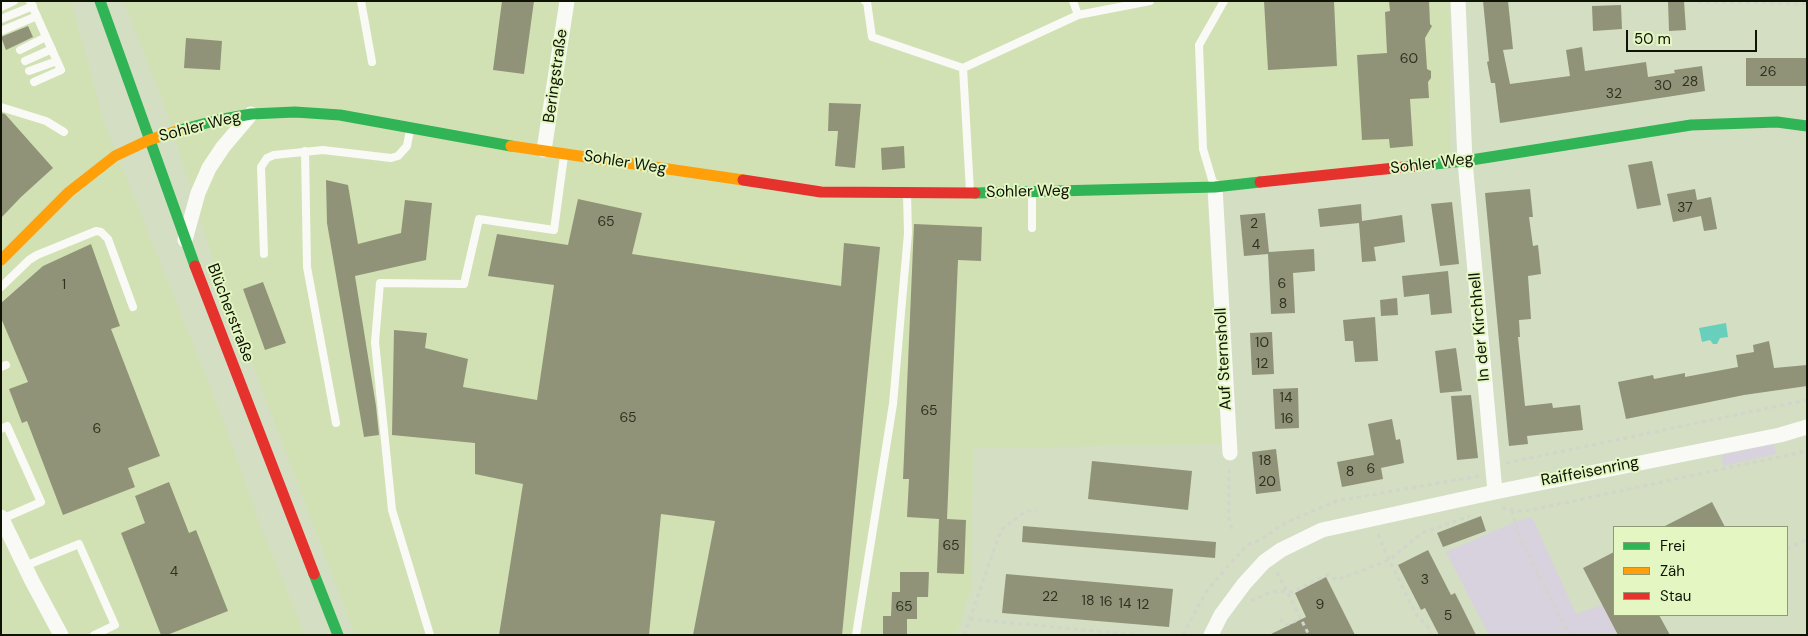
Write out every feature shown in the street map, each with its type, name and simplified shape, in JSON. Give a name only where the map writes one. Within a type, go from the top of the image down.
[{"type":"street","name":"Blücherstraße","points":[[100,1],[185,241],[338,635]]},
{"type":"street","name":"Beringstraße","points":[[544,150],[567,1]]},
{"type":"street","name":"In der Kirchhell","points":[[1458,1],[1465,162],[1494,492]]},
{"type":"street","name":"Sohler Weg","points":[[1,260],[27,249],[69,192],[115,156],[149,140],[195,126],[251,114],[294,112],[340,115],[482,142],[821,192],[970,193],[1215,187],[1465,162],[1691,125],[1778,122],[1807,126]]},
{"type":"street","name":"Sohler Weg","points":[[185,241],[195,201],[209,168],[223,147],[251,114]]},
{"type":"street","name":"Auf Sternsholl","points":[[1215,187],[1230,453]]},
{"type":"street","name":"Raiffeisenring","points":[[1211,635],[1221,616],[1244,584],[1270,558],[1281,550],[1322,530],[1494,492],[1780,435],[1807,427]]},
{"type":"street","points":[[2,518],[60,635]]},
{"type":"lane","points":[[1,7],[14,1]]},
{"type":"lane","points":[[361,1],[372,62]]},
{"type":"lane","points":[[865,1],[867,2],[872,36],[963,68],[1078,15],[1150,1]]},
{"type":"lane","points":[[1074,1],[1078,15]]},
{"type":"lane","points":[[1215,187],[1203,149],[1199,45],[1224,1]]},
{"type":"lane","points":[[1,19],[32,4],[61,70],[34,82]]},
{"type":"lane","points":[[1,31],[37,16]]},
{"type":"lane","points":[[20,50],[46,37]]},
{"type":"lane","points":[[25,61],[52,49]]},
{"type":"lane","points":[[29,71],[57,61]]},
{"type":"lane","points":[[963,68],[970,193]]},
{"type":"lane","points":[[1,107],[46,120],[64,132]]},
{"type":"lane","points":[[264,254],[261,168],[267,158],[274,155],[334,150],[391,158],[398,156],[407,146],[411,128]]},
{"type":"lane","points":[[305,152],[307,267],[336,423]]},
{"type":"lane","points":[[430,635],[392,510],[375,342],[380,283],[464,284],[479,219],[554,230],[564,153]]},
{"type":"lane","points":[[856,635],[893,404],[908,232],[907,192]]},
{"type":"lane","points":[[1032,192],[1032,228]]},
{"type":"lane","points":[[1,287],[27,249],[101,232],[108,239],[133,307]]},
{"type":"lane","points":[[1,429],[7,426],[41,502],[2,518]]},
{"type":"lane","points":[[25,566],[79,544],[115,625],[94,635]]},
{"type":"path","points":[[1698,2],[1807,4]]},
{"type":"path","points":[[1182,635],[1207,590],[1247,545],[1262,539],[1283,524],[1336,501],[1481,475],[1493,466],[1807,400]]},
{"type":"path","points":[[1800,444],[1802,452]]},
{"type":"path","points":[[1494,509],[1531,510],[1807,451]]},
{"type":"path","points":[[1230,453],[1229,519],[1232,530]]},
{"type":"path","points":[[1512,510],[1517,531],[1569,635]]},
{"type":"path","points":[[964,635],[1001,530],[1026,512],[1036,511]]},
{"type":"path","points":[[1245,604],[1272,592],[1292,592],[1327,575],[1337,580],[1389,560],[1422,533],[1476,513]]},
{"type":"path","points":[[1372,519],[1416,616],[1427,625],[1431,635]]},
{"type":"path","points":[[1788,548],[1807,539]]},
{"type":"path","points":[[1270,558],[1308,635]]},
{"type":"path","points":[[970,619],[1137,635]]},
{"type":"path","points":[[1280,619],[1286,625],[1300,619]]},
{"type":"shaded area","points":[[1,1],[71,1],[104,123],[218,407],[262,530],[305,635],[1,635]]},
{"type":"shaded area","points":[[124,1],[1450,1],[1450,162],[1206,183],[1222,444],[973,448],[971,589],[956,635],[355,635],[212,257],[167,112]]},
{"type":"shaded area","points":[[1774,444],[1776,454],[1723,466],[1722,455]]},
{"type":"shaded area","points":[[1532,517],[1576,614],[1604,604],[1619,635],[1489,635],[1446,552],[1517,521]]},
{"type":"water","points":[[1726,323],[1728,337],[1720,338],[1717,344],[1713,344],[1710,340],[1702,342],[1699,328]]},
{"type":"building","points":[[502,1],[534,1],[524,74],[493,70]]},
{"type":"building","points":[[1264,1],[1334,1],[1337,66],[1268,70]]},
{"type":"building","points":[[1389,1],[1429,1],[1430,24],[1432,26],[1425,38],[1427,69],[1431,71],[1431,78],[1428,82],[1429,98],[1410,99],[1413,146],[1390,148],[1389,139],[1362,140],[1357,55],[1387,53],[1385,12],[1390,11]]},
{"type":"building","points":[[1483,1],[1508,1],[1513,49],[1503,50],[1510,84],[1570,76],[1566,50],[1582,47],[1585,71],[1646,62],[1648,77],[1675,73],[1674,70],[1702,66],[1705,91],[1500,123],[1495,83],[1491,83],[1487,62],[1489,61]]},
{"type":"building","points":[[1668,1],[1684,1],[1686,30],[1669,31]]},
{"type":"building","points":[[1621,5],[1622,29],[1593,31],[1592,6]]},
{"type":"building","points":[[28,26],[33,37],[6,50],[1,37]]},
{"type":"building","points":[[186,38],[222,41],[220,70],[184,68]]},
{"type":"building","points":[[1746,58],[1807,58],[1807,86],[1746,86]]},
{"type":"building","points":[[829,103],[861,104],[855,168],[835,166],[838,131],[828,131]]},
{"type":"building","points":[[1,113],[5,114],[53,168],[1,218]]},
{"type":"building","points":[[904,146],[905,168],[882,170],[881,148]]},
{"type":"building","points":[[1652,161],[1661,205],[1637,209],[1628,165]]},
{"type":"building","points":[[326,180],[348,185],[358,244],[401,233],[405,200],[432,203],[426,260],[355,276],[379,435],[364,437],[327,223]]},
{"type":"building","points":[[1530,189],[1533,217],[1529,217],[1533,246],[1538,245],[1541,274],[1528,276],[1531,319],[1519,320],[1520,337],[1518,337],[1525,406],[1552,403],[1553,408],[1580,405],[1583,430],[1527,436],[1528,444],[1509,446],[1485,193]]},
{"type":"building","points":[[1695,189],[1697,200],[1711,197],[1717,229],[1704,231],[1701,216],[1673,222],[1667,194]]},
{"type":"building","points":[[578,199],[642,213],[632,254],[841,286],[844,243],[880,247],[842,635],[693,635],[715,521],[661,514],[649,635],[499,635],[523,484],[475,474],[475,443],[392,435],[394,330],[427,333],[425,348],[468,359],[463,387],[537,400],[554,285],[488,276],[497,234],[568,245]]},
{"type":"building","points":[[1452,202],[1459,264],[1440,266],[1431,204]]},
{"type":"building","points":[[1361,204],[1362,221],[1402,215],[1405,242],[1374,247],[1376,261],[1362,262],[1359,223],[1320,227],[1318,209]]},
{"type":"building","points":[[1265,213],[1269,252],[1314,249],[1315,271],[1293,273],[1295,313],[1271,314],[1268,254],[1244,256],[1240,215]]},
{"type":"building","points":[[914,224],[982,227],[981,261],[958,260],[947,519],[966,520],[964,574],[937,573],[939,519],[907,517],[909,479],[903,479]]},
{"type":"building","points":[[91,244],[120,326],[111,329],[160,456],[128,468],[135,487],[63,515],[27,421],[22,423],[9,389],[28,382],[1,318],[1,303],[43,266]]},
{"type":"building","points":[[1448,271],[1452,313],[1431,315],[1429,294],[1404,297],[1402,276]]},
{"type":"building","points":[[263,282],[286,343],[265,350],[243,289]]},
{"type":"building","points":[[1397,298],[1398,315],[1381,316],[1380,300]]},
{"type":"building","points":[[1375,317],[1378,361],[1355,362],[1353,341],[1345,341],[1343,320]]},
{"type":"building","points":[[1272,332],[1274,374],[1252,375],[1250,333]]},
{"type":"building","points":[[1769,341],[1774,368],[1807,365],[1807,386],[1744,395],[1626,419],[1618,382],[1653,375],[1654,379],[1685,373],[1685,377],[1738,367],[1736,355],[1754,352],[1753,345]]},
{"type":"building","points":[[1456,348],[1462,391],[1440,393],[1435,351]]},
{"type":"building","points":[[1298,388],[1299,428],[1275,429],[1273,389]]},
{"type":"building","points":[[1471,395],[1478,458],[1457,460],[1451,396]]},
{"type":"building","points":[[1392,419],[1396,440],[1400,439],[1404,463],[1381,468],[1383,479],[1342,487],[1337,462],[1374,455],[1368,424]]},
{"type":"building","points":[[1276,449],[1281,491],[1256,494],[1252,452]]},
{"type":"building","points":[[1092,461],[1192,471],[1188,510],[1088,499]]},
{"type":"building","points":[[169,482],[189,533],[196,530],[228,611],[167,635],[161,635],[121,533],[145,523],[135,496]]},
{"type":"building","points":[[1712,502],[1724,526],[1665,526]]},
{"type":"building","points":[[1481,516],[1486,531],[1443,547],[1437,533]]},
{"type":"building","points":[[1023,526],[1216,542],[1215,558],[1022,542]]},
{"type":"building","points":[[1428,550],[1451,595],[1455,593],[1476,635],[1439,635],[1425,608],[1421,610],[1398,565]]},
{"type":"building","points":[[1613,553],[1613,616],[1660,616],[1670,635],[1618,635],[1583,568]]},
{"type":"building","points":[[900,572],[929,572],[928,597],[917,597],[917,619],[907,619],[907,635],[883,635],[883,616],[891,616],[892,592],[900,592]]},
{"type":"building","points":[[1006,574],[1173,589],[1169,627],[1002,613]]},
{"type":"building","points":[[1326,577],[1355,635],[1269,635],[1306,617],[1295,593]]},
{"type":"traffic: fast","points":[[100,1],[195,266]]},
{"type":"traffic: fast","points":[[180,130],[251,114],[295,112],[340,115],[511,146]]},
{"type":"traffic: fast","points":[[1414,166],[1465,161],[1691,125],[1777,122],[1807,126]]},
{"type":"traffic: fast","points":[[975,193],[1215,187],[1260,182]]},
{"type":"traffic: fast","points":[[314,574],[338,635]]},
{"type":"traffic: slow","points":[[1,260],[69,192],[115,156],[149,140],[180,130]]},
{"type":"traffic: slow","points":[[511,146],[743,180]]},
{"type":"traffic: jam","points":[[1260,182],[1414,166]]},
{"type":"traffic: jam","points":[[743,180],[821,192],[975,193]]},
{"type":"traffic: jam","points":[[195,266],[314,574]]}]
